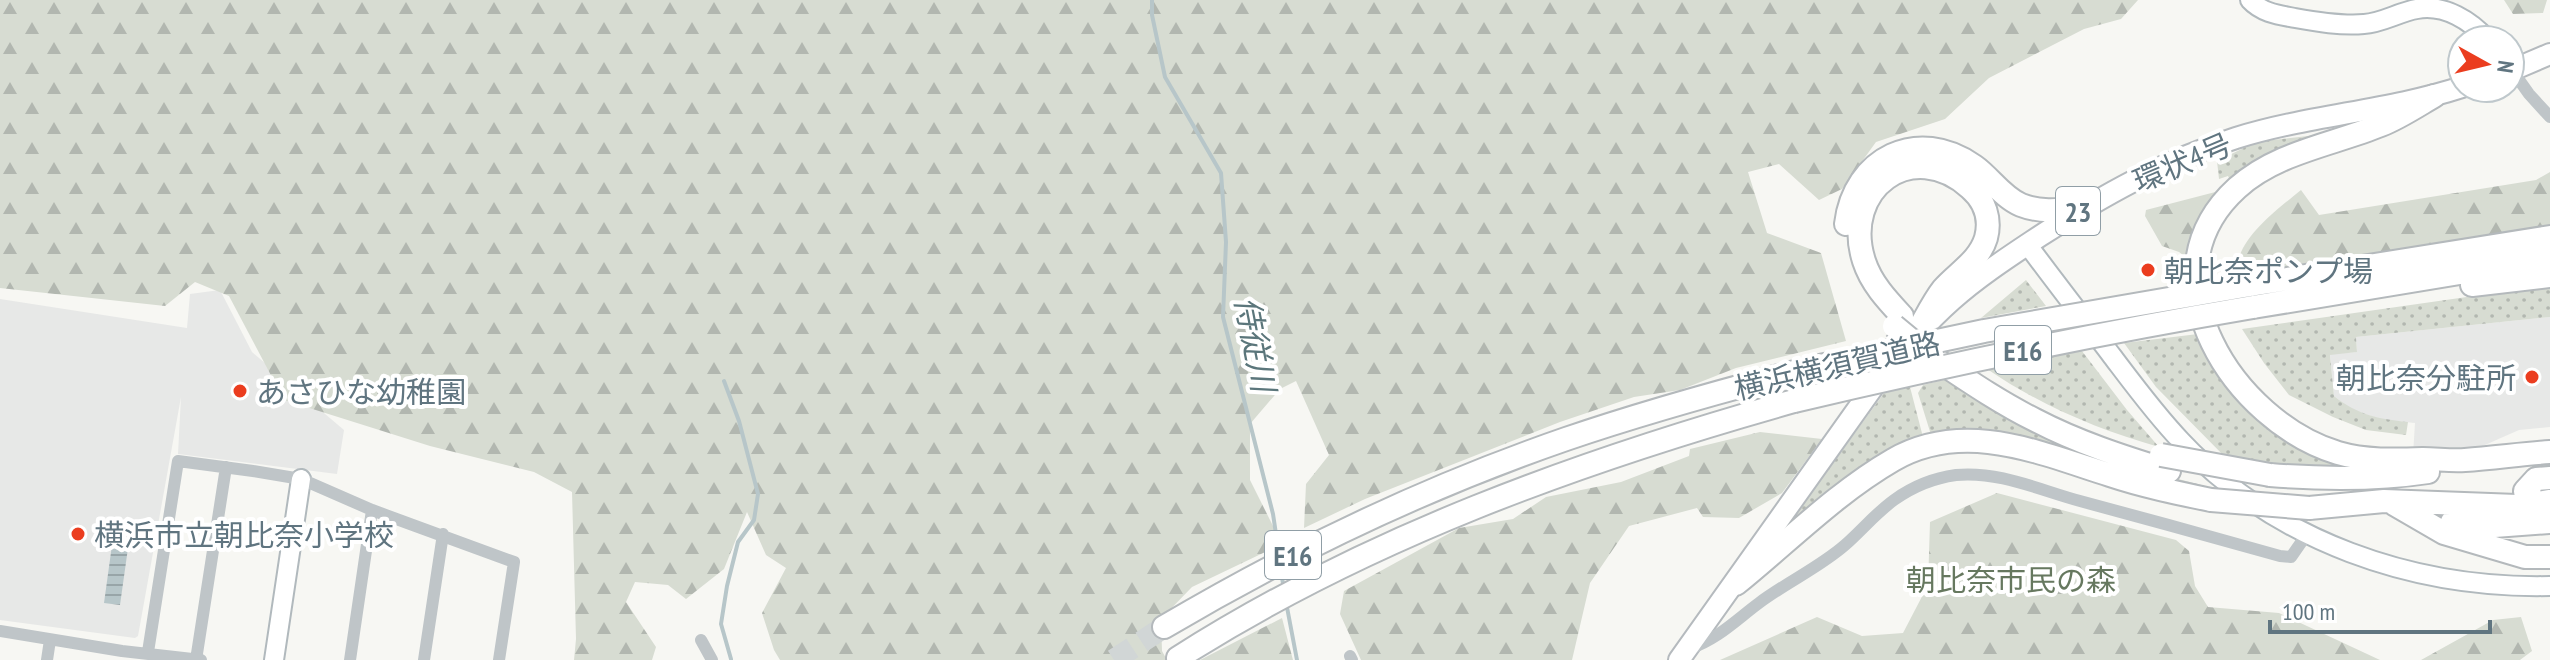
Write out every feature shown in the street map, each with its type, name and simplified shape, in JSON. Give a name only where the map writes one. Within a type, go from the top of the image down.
[{"type":"highway","points":[[2434,96],[2383,125],[2295,154],[2264,168],[2237,189],[2218,209],[2206,230],[2196,280],[2199,306],[2221,360],[2237,384],[2261,410],[2288,431],[2314,444],[2340,454],[2366,458],[2462,460],[2550,452]]},
{"type":"highway","points":[[2082,208],[2041,210],[2021,205],[1974,166],[1958,157],[1937,150],[1907,151],[1879,162],[1864,175],[1853,193],[1846,220],[1846,245],[1853,270],[1863,289],[1938,354],[2043,410],[2165,463],[2387,501],[2489,512],[2550,513]]},
{"type":"highway","points":[[1898,321],[1864,261],[1860,242],[1866,202],[1876,186],[1889,175],[1905,168],[1934,168],[1952,174],[1973,190],[1983,203],[1988,219],[1981,249],[1943,290],[1915,336]]},
{"type":"highway","name":"横浜横須賀道路","points":[[1164,627],[1292,556],[1383,513],[1564,440],[1698,398],[1806,369],[1984,331],[2252,296],[2550,237]]},
{"type":"highway","name":"横浜横須賀道路","points":[[1178,658],[1302,586],[1391,544],[1500,498],[1607,458],[1700,428],[1794,401],[2156,323],[2252,296],[2300,299],[2550,258]]},
{"type":"highway","points":[[2300,299],[2550,276]]},
{"type":"highway","points":[[2496,456],[2517,442],[2550,439]]},
{"type":"highway","points":[[1736,584],[1864,478],[1895,458],[1916,449],[1962,440],[2009,444],[2140,485],[2211,500],[2283,508],[2387,501],[2444,533],[2525,557],[2550,557]]},
{"type":"highway","points":[[2496,456],[2540,465],[2550,464]]},
{"type":"highway","points":[[2272,482],[2427,473],[2462,460]]},
{"type":"highway","points":[[2415,516],[2481,527],[2489,512],[2525,491],[2536,479],[2550,478]]},
{"type":"highway","points":[[2525,491],[2550,488]]},
{"type":"highway","points":[[2489,512],[2550,501]]},
{"type":"highway","points":[[2489,512],[2550,522]]},
{"type":"highway","points":[[2489,512],[2529,538],[2550,536]]},
{"type":"highway","points":[[2515,554],[2550,549]]},
{"type":"main road","points":[[2526,63],[2550,54]]},
{"type":"main road","name":"環状4号","points":[[1683,655],[1881,376],[1951,300],[1988,271],[2082,208],[2161,167],[2238,138],[2446,92]]},
{"type":"street","points":[[2250,0],[2257,8],[2275,14],[2342,24],[2365,24],[2416,9],[2443,10],[2460,16],[2469,24]]},
{"type":"street","points":[[2526,90],[2550,117]]},
{"type":"street","points":[[2027,244],[2145,400],[2181,442],[2244,496],[2307,534],[2384,565],[2476,584],[2550,586]]},
{"type":"street","points":[[148,652],[178,461],[301,479],[311,486],[372,510],[514,562],[499,660]]},
{"type":"street","points":[[0,631],[121,655],[148,652],[198,660],[226,467]]},
{"type":"street","points":[[1683,655],[1724,633],[1760,602],[1844,546],[1896,499],[1936,479],[1980,475],[2012,479],[2076,500],[2280,556],[2291,557],[2307,534]]},
{"type":"street","points":[[274,660],[301,479]]},
{"type":"street","points":[[350,660],[372,510]]},
{"type":"street","points":[[424,660],[443,534]]},
{"type":"street","points":[[47,660],[50,640]]},
{"type":"street","points":[[701,640],[712,660]]},
{"type":"shaded area","name":"横浜市立朝比奈小学校","points":[[220,290],[252,352],[344,430],[337,474],[178,454],[181,397],[138,636],[0,620],[0,299],[187,328],[190,294]]},
{"type":"shaded area","points":[[2550,317],[2550,427],[2519,430],[2469,452],[2413,455],[2415,423],[2384,420],[2352,410],[2334,396],[2330,354],[2357,352],[2356,337]]},
{"type":"shaded area","points":[[112,545],[128,548],[120,605],[104,603]]},
{"type":"green space","points":[[0,0],[2138,0],[2121,19],[2084,29],[1989,78],[1945,119],[1876,142],[1842,189],[1819,200],[1779,164],[1748,172],[1767,233],[1821,253],[1846,341],[1736,368],[1680,390],[1634,397],[1560,422],[1365,499],[1304,528],[1306,484],[1329,455],[1296,381],[1280,389],[1250,424],[1250,480],[1282,544],[1192,587],[1161,619],[1162,651],[1167,660],[780,660],[762,613],[786,568],[766,555],[747,512],[724,569],[686,599],[668,585],[635,582],[626,602],[656,647],[652,660],[574,660],[572,492],[534,472],[430,446],[284,400],[229,296],[195,282],[165,306],[0,288]]},
{"type":"green space","points":[[2504,0],[2547,0],[2543,13],[2513,14]]},
{"type":"green space","points":[[2325,134],[2232,184],[2228,176],[2219,179],[2217,161],[2256,142]]},
{"type":"green space","points":[[2550,172],[2550,227],[2238,278],[2237,265],[2248,240],[2268,217],[2301,190],[2319,215],[2536,180]]},
{"type":"green space","points":[[2223,190],[2191,261],[2179,252],[2162,246],[2145,216],[2146,210]]},
{"type":"green space","points":[[2026,280],[2046,306],[1981,318]]},
{"type":"green space","points":[[2550,285],[2550,317],[2356,337],[2357,352],[2330,355],[2334,396],[2351,408],[2369,415],[2408,422],[2406,435],[2366,430],[2289,395],[2242,329]]},
{"type":"green space","points":[[2198,334],[2263,422],[2402,469],[2321,471],[2229,461],[2156,387],[2124,343]]},
{"type":"green space","points":[[2082,351],[2159,447],[2070,415],[1987,369]]},
{"type":"green space","points":[[1951,378],[2121,464],[2205,486],[2207,492],[1932,438],[1918,393],[1923,385]]},
{"type":"green space","points":[[1910,387],[1924,441],[1774,544],[1884,393]]},
{"type":"green space","points":[[1760,432],[1822,439],[1782,493],[1739,518],[1703,517],[1697,508],[1629,526],[1590,583],[1572,660],[1361,660],[1340,614],[1344,591],[1459,528],[1513,519],[1546,497],[1621,482],[1689,456],[1690,449]]},
{"type":"green space","name":"朝比奈市民の森","points":[[1997,493],[2176,540],[2189,551],[2195,586],[2208,607],[2279,613],[2380,660],[1720,660],[1817,617],[1862,636],[1903,633],[1928,585],[1930,522]]},
{"type":"green space","points":[[2521,617],[2532,651],[2520,660],[2421,660],[2493,620]]},
{"type":"green space","points":[[1282,618],[1293,660],[1200,660]]},
{"type":"waterway","name":"侍従川","points":[[1152,0],[1152,15],[1165,77],[1221,173],[1226,242],[1223,317],[1273,514],[1279,554]]},
{"type":"waterway","points":[[724,381],[739,421],[758,494],[754,520],[738,542],[727,586],[721,624],[731,659]]},
{"type":"waterway","name":"侍従川","points":[[1281,571],[1284,590]]},
{"type":"waterway","name":"侍従川","points":[[1286,602],[1297,660]]},
{"type":"tunnel","points":[[1114,660],[1164,627]]},
{"type":"place","name":"朝比奈ポンプ場","points":[[2148,270]]},
{"type":"place","name":"朝比奈分駐所","points":[[2532,377]]},
{"type":"place","name":"あさひな幼稚園","points":[[240,391]]},
{"type":"place","name":"横浜市立朝比奈小学校","points":[[78,534]]}]
